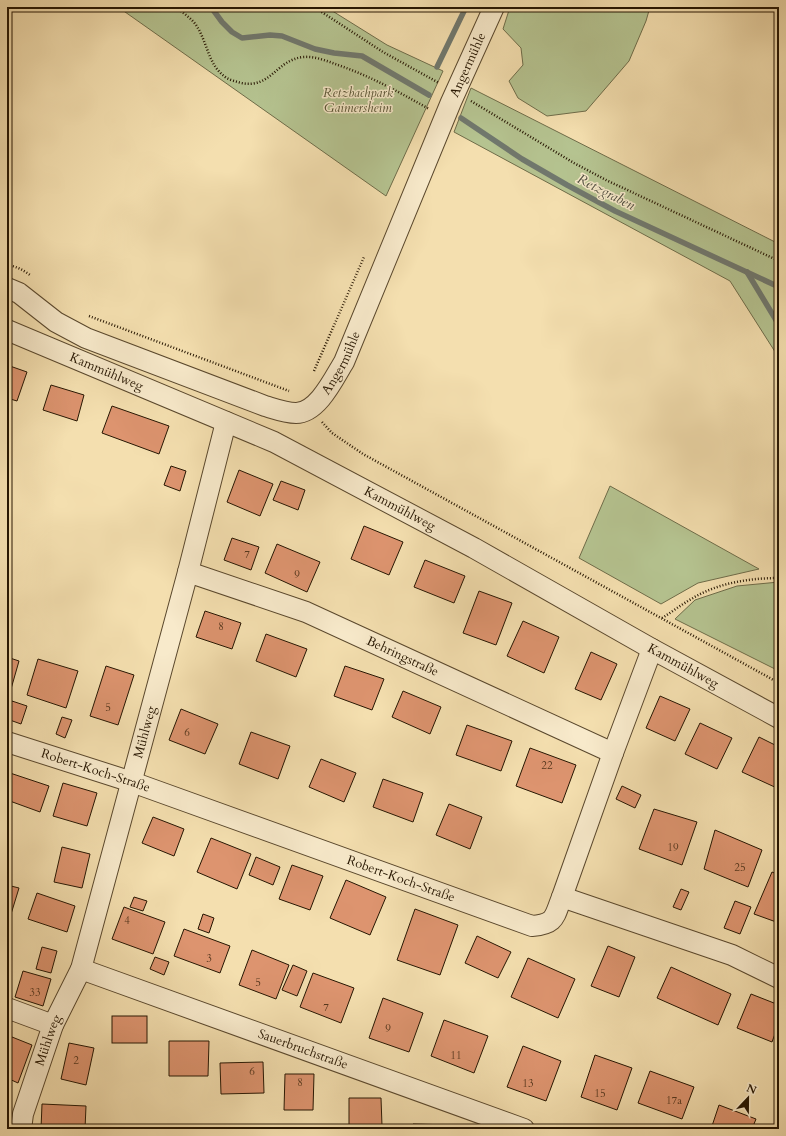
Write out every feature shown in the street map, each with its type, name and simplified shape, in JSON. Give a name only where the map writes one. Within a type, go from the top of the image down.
[{"type":"street","name":"Angermühle","points":[[7,288],[19,293],[56,322],[86,338],[265,406],[286,412],[305,412],[311,408],[330,386],[344,362],[444,86],[494,7]]},
{"type":"street","name":"Kammühlweg","points":[[7,330],[274,442],[474,548],[652,649],[779,718]]},
{"type":"street","name":"Mühlweg","points":[[21,1129],[23,1114],[53,1025],[81,969],[188,572],[226,422]]},
{"type":"street","name":"Behringstraße","points":[[188,572],[306,612],[613,753]]},
{"type":"street","points":[[652,649],[613,753],[562,898],[732,955],[779,978]]},
{"type":"street","name":"Robert-Koch-Straße","points":[[7,742],[132,782],[532,926],[545,925],[554,918],[562,898]]},
{"type":"street","name":"Sauerbruchstraße","points":[[81,969],[524,1129]]},
{"type":"street","points":[[7,1008],[53,1025]]},
{"type":"path","points":[[176,7],[196,25],[217,68],[224,76],[232,80],[251,84],[260,82],[268,78],[284,64],[293,59],[305,57],[316,58],[362,73],[391,87],[429,109]]},
{"type":"path","points":[[314,7],[384,52],[574,163],[606,180],[779,261]]},
{"type":"path","points":[[426,116],[432,103]]},
{"type":"path","points":[[312,376],[366,254]]},
{"type":"path","points":[[7,265],[22,269],[30,276]]},
{"type":"path","points":[[86,315],[229,370],[292,392]]},
{"type":"path","points":[[311,408],[332,433],[363,454],[779,683]]},
{"type":"path","points":[[662,618],[694,597],[714,589],[739,581],[779,578]]},
{"type":"green space","name":"Retzbachpark Gaimersheim","points":[[118,7],[326,7],[387,45],[443,71],[386,196]]},
{"type":"green space","points":[[510,7],[650,7],[646,21],[629,61],[586,111],[547,116],[518,98],[509,81],[523,65],[521,48],[503,29]]},
{"type":"green space","points":[[471,88],[779,244],[779,358],[730,281],[454,132]]},
{"type":"green space","points":[[610,486],[759,569],[698,583],[661,604],[579,558]]},
{"type":"green space","points":[[779,582],[779,671],[675,619],[695,600],[737,586]]},
{"type":"building","points":[[7,365],[27,372],[17,401],[7,398]]},
{"type":"building","points":[[51,385],[84,395],[77,421],[43,410]]},
{"type":"building","points":[[112,406],[169,426],[159,454],[102,433]]},
{"type":"building","points":[[171,466],[186,471],[180,491],[164,485]]},
{"type":"building","points":[[239,470],[273,484],[260,516],[227,502]]},
{"type":"building","points":[[281,481],[305,490],[298,510],[273,500]]},
{"type":"building","points":[[364,526],[403,542],[389,575],[351,559]]},
{"type":"building","points":[[232,538],[259,547],[251,570],[224,560]]},
{"type":"building","points":[[277,544],[320,562],[307,592],[265,573]]},
{"type":"building","points":[[425,560],[465,576],[454,603],[414,587]]},
{"type":"building","points":[[479,591],[512,603],[496,645],[463,633]]},
{"type":"building","points":[[205,611],[241,623],[232,649],[196,637]]},
{"type":"building","points":[[523,621],[559,637],[544,673],[507,656]]},
{"type":"building","points":[[266,634],[307,649],[296,677],[256,661]]},
{"type":"building","points":[[591,652],[617,664],[601,700],[575,689]]},
{"type":"building","points":[[7,657],[19,661],[9,696],[7,695]]},
{"type":"building","points":[[38,659],[78,671],[66,708],[27,695]]},
{"type":"building","points":[[106,666],[134,675],[118,725],[90,716]]},
{"type":"building","points":[[345,666],[384,679],[372,710],[334,696]]},
{"type":"building","points":[[403,691],[441,707],[430,734],[392,717]]},
{"type":"building","points":[[660,696],[690,709],[675,741],[646,728]]},
{"type":"building","points":[[12,701],[27,706],[21,724],[7,719]]},
{"type":"building","points":[[181,709],[218,724],[205,754],[169,740]]},
{"type":"building","points":[[62,717],[72,720],[65,738],[56,734]]},
{"type":"building","points":[[700,723],[732,738],[717,769],[685,754]]},
{"type":"building","points":[[467,725],[512,741],[501,771],[456,755]]},
{"type":"building","points":[[251,732],[290,746],[278,779],[239,764]]},
{"type":"building","points":[[759,737],[779,747],[779,789],[742,772]]},
{"type":"building","points":[[530,748],[576,765],[562,803],[516,786]]},
{"type":"building","points":[[321,759],[356,773],[344,802],[309,787]]},
{"type":"building","points":[[7,772],[49,786],[40,812],[7,800]]},
{"type":"building","points":[[383,779],[423,793],[413,822],[373,807]]},
{"type":"building","points":[[63,783],[97,793],[87,826],[53,816]]},
{"type":"building","points":[[622,786],[641,795],[635,808],[616,799]]},
{"type":"building","points":[[449,804],[482,817],[470,849],[436,835]]},
{"type":"building","points":[[654,809],[697,822],[682,865],[639,849]]},
{"type":"building","points":[[153,817],[184,829],[174,856],[142,843]]},
{"type":"building","points":[[715,830],[762,850],[748,887],[704,869]]},
{"type":"building","points":[[211,838],[251,854],[237,889],[197,872]]},
{"type":"building","points":[[62,847],[90,854],[82,888],[54,882]]},
{"type":"building","points":[[256,857],[280,867],[273,885],[249,875]]},
{"type":"building","points":[[292,865],[323,876],[310,910],[279,899]]},
{"type":"building","points":[[772,872],[779,875],[779,923],[754,914]]},
{"type":"building","points":[[346,880],[386,897],[370,935],[330,918]]},
{"type":"building","points":[[7,885],[19,888],[8,924],[7,924]]},
{"type":"building","points":[[681,889],[689,892],[681,910],[673,907]]},
{"type":"building","points":[[37,893],[75,906],[67,932],[28,919]]},
{"type":"building","points":[[134,897],[147,901],[143,911],[130,907]]},
{"type":"building","points":[[735,901],[751,907],[740,934],[724,928]]},
{"type":"building","points":[[124,907],[165,922],[153,954],[112,939]]},
{"type":"building","points":[[415,909],[458,925],[440,975],[397,960]]},
{"type":"building","points":[[203,914],[214,918],[209,933],[198,929]]},
{"type":"building","points":[[184,929],[230,946],[220,973],[174,956]]},
{"type":"building","points":[[477,936],[511,952],[498,978],[465,963]]},
{"type":"building","points":[[608,946],[635,957],[619,997],[591,986]]},
{"type":"building","points":[[42,947],[57,951],[51,973],[36,969]]},
{"type":"building","points":[[252,950],[289,965],[276,999],[239,985]]},
{"type":"building","points":[[155,957],[169,962],[164,975],[150,969]]},
{"type":"building","points":[[528,958],[575,979],[558,1018],[511,997]]},
{"type":"building","points":[[293,965],[307,971],[297,996],[282,990]]},
{"type":"building","points":[[671,967],[731,994],[718,1025],[657,998]]},
{"type":"building","points":[[23,971],[51,979],[43,1006],[15,997]]},
{"type":"building","points":[[313,973],[354,988],[341,1023],[300,1007]]},
{"type":"building","points":[[751,994],[779,1005],[779,1023],[772,1042],[737,1028]]},
{"type":"building","points":[[383,998],[423,1013],[409,1052],[369,1038]]},
{"type":"building","points":[[112,1016],[147,1016],[147,1043],[112,1043]]},
{"type":"building","points":[[444,1020],[488,1036],[474,1073],[431,1056]]},
{"type":"building","points":[[7,1035],[32,1045],[18,1083],[7,1078]]},
{"type":"building","points":[[169,1041],[209,1041],[208,1076],[169,1076]]},
{"type":"building","points":[[69,1043],[94,1048],[86,1085],[61,1079]]},
{"type":"building","points":[[523,1046],[561,1061],[546,1101],[507,1087]]},
{"type":"building","points":[[595,1055],[632,1068],[617,1110],[581,1097]]},
{"type":"building","points":[[263,1062],[264,1093],[221,1094],[220,1063]]},
{"type":"building","points":[[650,1071],[694,1087],[682,1119],[638,1103]]},
{"type":"building","points":[[285,1074],[314,1074],[313,1110],[284,1110]]},
{"type":"building","points":[[349,1098],[381,1098],[382,1126],[349,1127]]},
{"type":"building","points":[[42,1104],[86,1106],[85,1129],[41,1129]]},
{"type":"building","points":[[719,1105],[756,1119],[752,1129],[711,1129]]},
{"type":"building","points":[[413,1124],[452,1125],[452,1129],[413,1129]]},
{"type":"building","points":[[769,1125],[779,1129],[767,1129]]},
{"type":"waterway","name":"Retzgraben","points":[[211,7],[222,22],[232,32],[242,38],[270,35],[282,36],[315,49],[362,56],[429,95]]},
{"type":"waterway","points":[[437,67],[466,7]]},
{"type":"waterway","name":"Retzgraben","points":[[461,118],[522,159],[615,211],[779,287]]},
{"type":"waterway","name":"Retzgraben","points":[[747,272],[779,325]]}]
